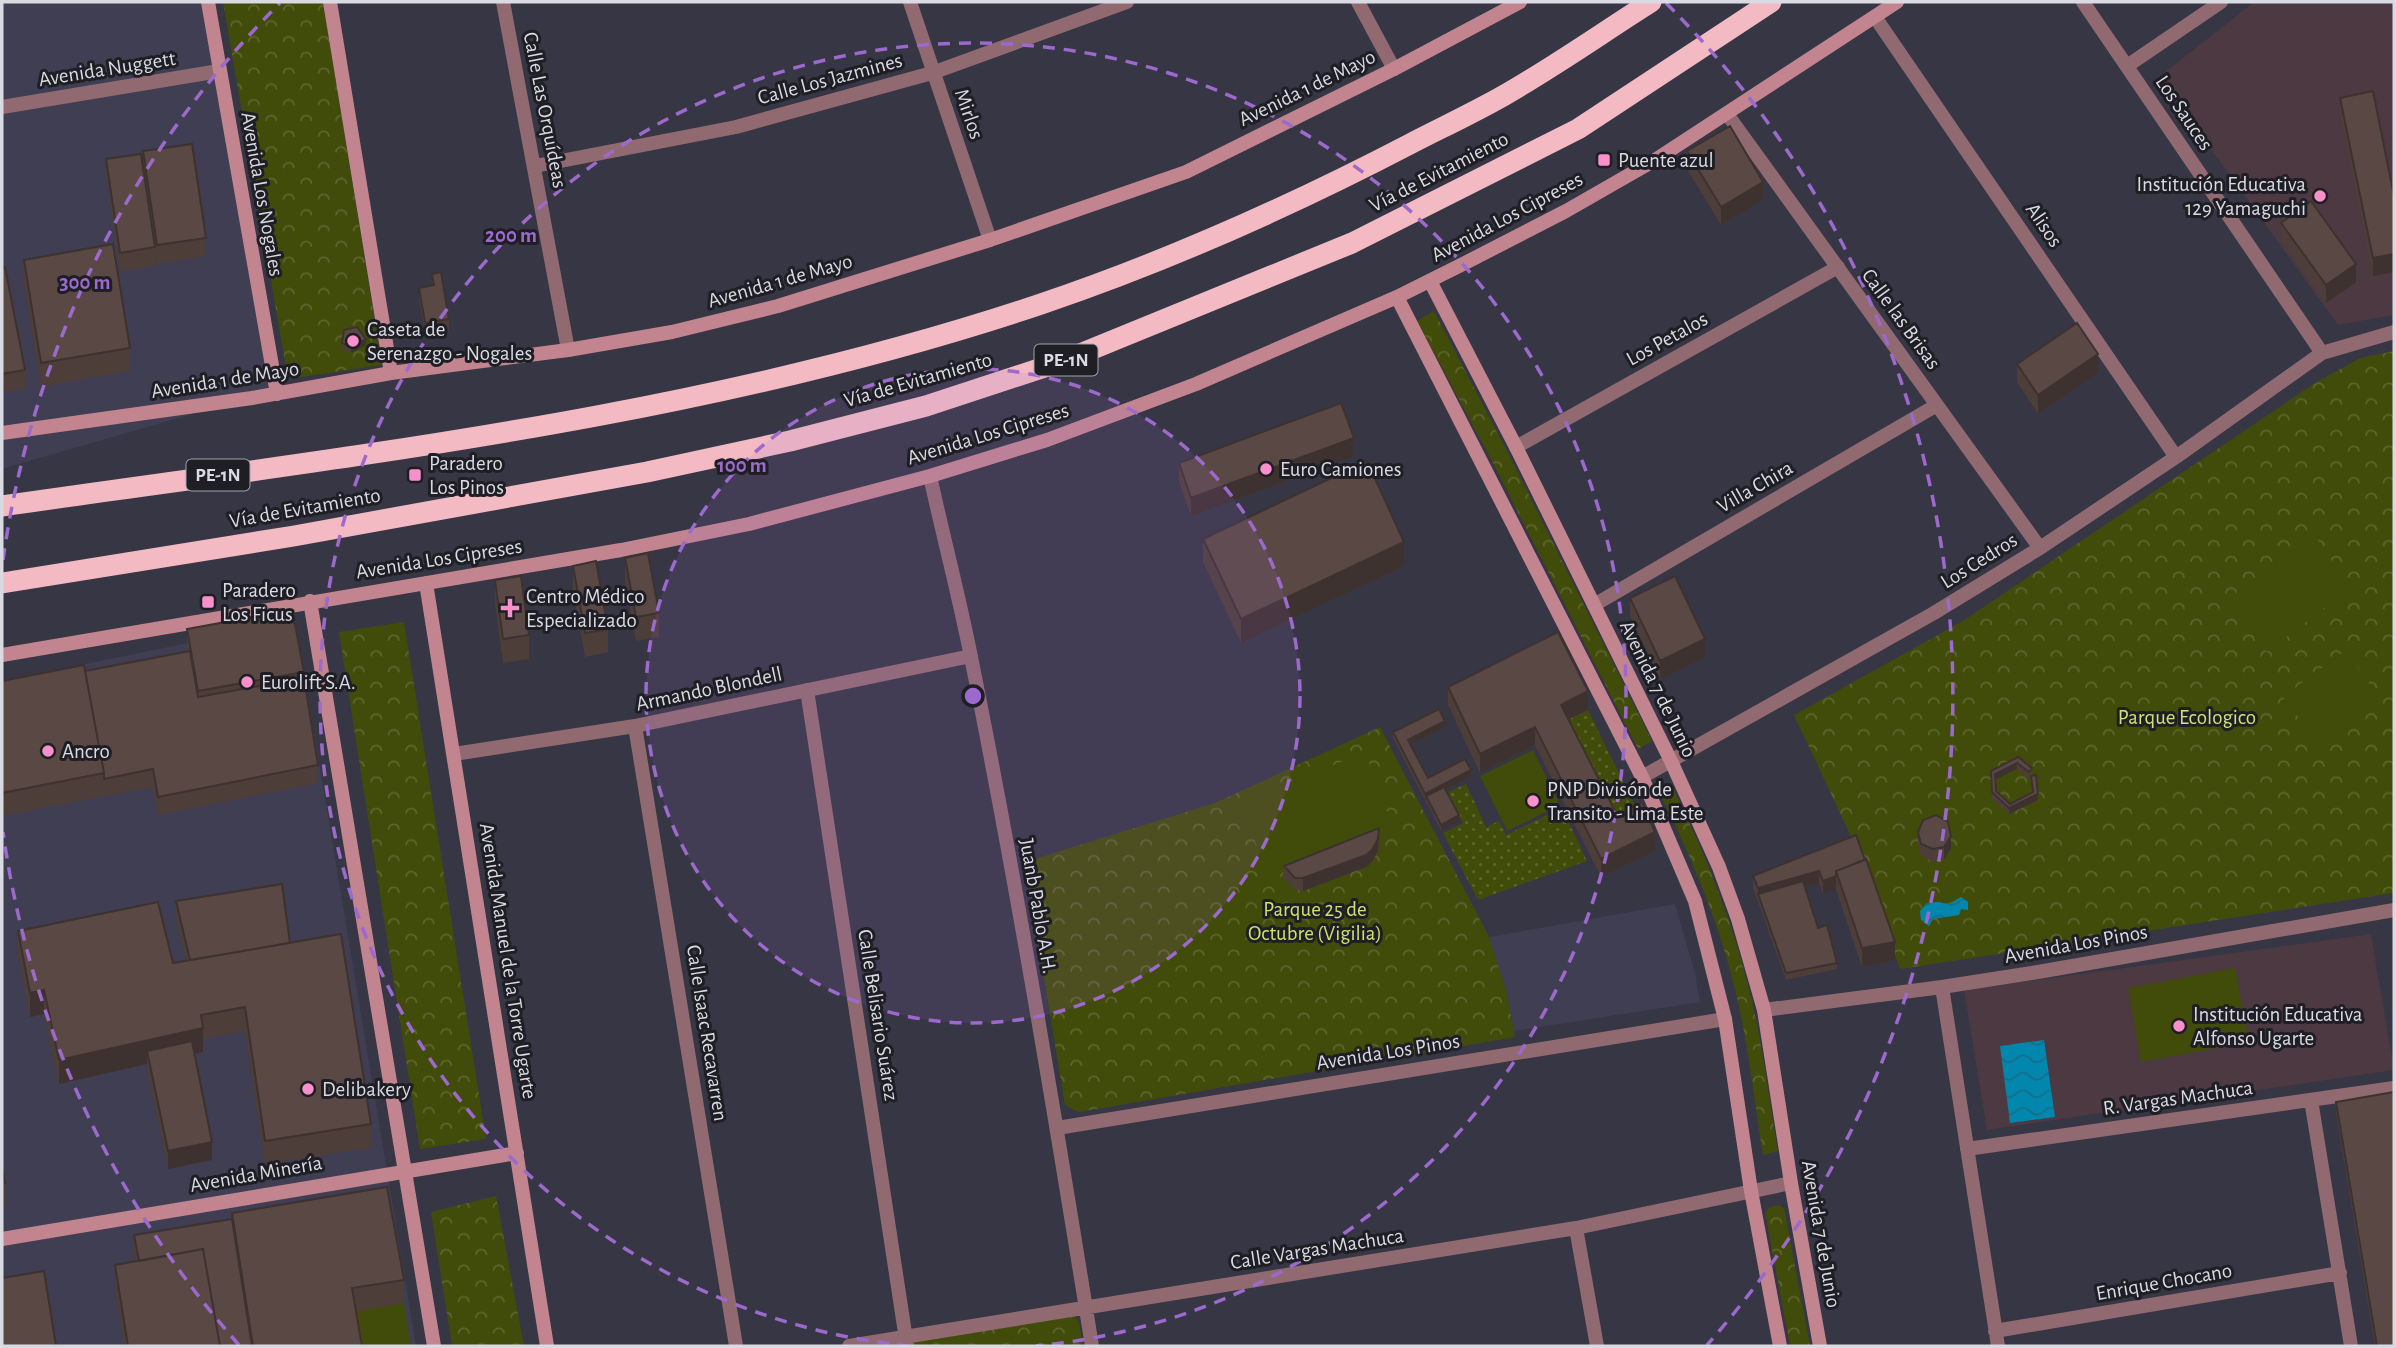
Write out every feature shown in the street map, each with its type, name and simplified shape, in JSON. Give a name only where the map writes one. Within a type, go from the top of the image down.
[{"type":"highway","name":"Vía de Evitamiento","points":[[2,506],[404,447],[637,409],[779,377],[915,342],[1041,304],[1147,265],[1313,194],[1505,95],[1651,2]]},
{"type":"highway","name":"Vía de Evitamiento","points":[[2,583],[293,536],[647,472],[790,441],[901,412],[1038,370],[1174,318],[1364,237],[1578,129],[1771,2]]},
{"type":"street","name":"Avenida Los Nogales","points":[[208,2],[277,394]]},
{"type":"street","points":[[330,2],[391,373]]},
{"type":"street","name":"Calle Las Orquídeas","points":[[503,2],[568,350]]},
{"type":"street","name":"Mirlos","points":[[910,2],[990,240]]},
{"type":"street","name":"Calle Los Jazmines","points":[[535,166],[736,127],[932,73],[1127,2]]},
{"type":"street","points":[[1358,2],[1394,69]]},
{"type":"street","name":"Avenida 1 de Mayo","points":[[2,433],[277,394],[391,373],[568,350],[672,332],[778,306],[990,240],[1186,172],[1394,69],[1520,2]]},
{"type":"street","name":"Avenida Los Cipreses","points":[[2,655],[621,550],[749,524],[930,476],[1047,440],[1196,384],[1397,297],[1566,211],[1655,160],[1897,2]]},
{"type":"street","name":"Los Sauces","points":[[2083,2],[2322,353]]},
{"type":"street","points":[[2127,65],[2221,2]]},
{"type":"street","name":"Alisos","points":[[1875,17],[2176,457]]},
{"type":"street","name":"Avenida Nuggett","points":[[2,107],[219,71]]},
{"type":"street","name":"Calle las Brisas","points":[[1727,114],[2040,548]]},
{"type":"street","name":"Los Petalos","points":[[1516,447],[1838,267]]},
{"type":"street","name":"Avenida 7 de Junio","points":[[1430,281],[1516,447],[1671,761],[1719,867],[1764,1010],[1820,1346]]},
{"type":"street","points":[[1397,297],[1642,777],[1695,901],[1725,1018],[1751,1191],[1780,1346]]},
{"type":"street","name":"Los Cedros","points":[[1642,777],[1934,613],[2040,548],[2176,457],[2322,353],[2394,332]]},
{"type":"street","name":"Villa Chira","points":[[1594,606],[1937,405]]},
{"type":"street","name":"Juanb Pablo A.H.","points":[[930,476],[971,656],[1057,1128],[1092,1346]]},
{"type":"street","name":"Avenida Manuel de la Torre Ugarte","points":[[426,583],[547,1346]]},
{"type":"street","points":[[310,601],[434,1346]]},
{"type":"street","name":"Armando Blondell","points":[[454,754],[635,726],[971,656]]},
{"type":"street","name":"Calle Belisario Suárez","points":[[807,690],[907,1342]]},
{"type":"street","name":"Calle Isaac Recavarren","points":[[635,726],[736,1346]]},
{"type":"street","name":"Avenida Los Pinos","points":[[1764,1010],[1942,987],[2394,910]]},
{"type":"street","points":[[1942,987],[1998,1346]]},
{"type":"street","name":"Avenida Los Pinos","points":[[1057,1128],[1725,1018]]},
{"type":"street","name":"R. Vargas Machuca","points":[[1967,1149],[2394,1088]]},
{"type":"street","points":[[2311,1100],[2351,1346]]},
{"type":"street","name":"Avenida Minería","points":[[2,1239],[517,1153]]},
{"type":"street","name":"Calle Vargas Machuca","points":[[849,1346],[907,1342],[1086,1307],[1576,1228],[1791,1183]]},
{"type":"street","points":[[1576,1228],[1597,1346]]},
{"type":"street","name":"Enrique Chocano","points":[[1995,1331],[2340,1273]]},
{"type":"shaded area","points":[[2,2],[204,2],[272,391],[2,469]]},
{"type":"shaded area","name":"Institución Educativa 129 Yamaguchi","points":[[2254,2],[2394,2],[2394,315],[2338,325],[2159,77]]},
{"type":"shaded area","points":[[275,625],[299,641],[416,1346],[2,1346],[2,681]]},
{"type":"shaded area","points":[[1675,904],[1695,973],[1700,1002],[1514,1031],[1506,990],[1489,937]]},
{"type":"shaded area","name":"Institución Educativa Alfonso Ugarte","points":[[2371,934],[2394,1070],[1987,1130],[1964,990]]},
{"type":"green space","points":[[223,2],[323,2],[382,365],[288,379]]},
{"type":"green space","points":[[1434,311],[1652,741],[1638,749],[1492,461],[1417,321]]},
{"type":"green space","name":"Parque Ecologico","points":[[2394,351],[2394,893],[1900,969],[1856,847],[1794,715],[1963,621],[2315,383],[2360,358]]},
{"type":"green space","points":[[2315,536],[2350,588],[2267,652],[2229,598]]},
{"type":"green space","points":[[404,622],[486,1139],[420,1149],[339,632]]},
{"type":"green space","points":[[2345,651],[2378,695],[2317,741],[2283,697]]},
{"type":"green space","points":[[1588,710],[1636,808],[1617,833],[1561,723]]},
{"type":"green space","name":"Parque 25 de Octubre (Vigilia)","points":[[1380,727],[1489,937],[1506,990],[1515,1037],[1079,1112],[1065,1105],[1025,862],[1215,803]]},
{"type":"green space","points":[[1533,750],[1560,805],[1507,831],[1480,776]]},
{"type":"green space","points":[[1365,753],[1394,830],[1269,878],[1240,801]]},
{"type":"green space","points":[[1466,784],[1486,827],[1499,821],[1506,835],[1562,808],[1587,861],[1478,900],[1443,833],[1463,823],[1448,792]]},
{"type":"green space","points":[[1674,790],[1718,891],[1751,997],[1778,1151],[1763,1155],[1738,1002],[1724,949],[1685,846],[1661,796]]},
{"type":"green space","points":[[2235,968],[2249,1042],[2141,1062],[2128,988]]},
{"type":"green space","points":[[496,1196],[524,1346],[452,1346],[431,1212]]},
{"type":"green space","points":[[1779,1205],[1784,1208],[1810,1346],[1790,1346],[1765,1212],[1770,1207]]},
{"type":"green space","points":[[404,1303],[411,1346],[358,1346],[352,1311]]},
{"type":"green space","points":[[1074,1315],[1079,1323],[1083,1346],[913,1346],[912,1341]]},
{"type":"water","points":[[1961,897],[1968,902],[1968,910],[1961,909],[1959,915],[1933,919],[1929,926],[1921,920],[1920,911],[1927,903],[1949,904]]},
{"type":"water","points":[[2044,1040],[2055,1117],[2010,1123],[2000,1046]]},
{"type":"building","points":[[2373,91],[2394,196],[2394,254],[2373,258],[2340,98]]},
{"type":"building","points":[[1730,126],[1763,182],[1721,207],[1687,151]]},
{"type":"building","points":[[192,144],[206,238],[157,245],[143,151]]},
{"type":"building","points":[[141,154],[155,247],[120,253],[106,159]]},
{"type":"building","points":[[2311,201],[2356,264],[2326,285],[2281,223]]},
{"type":"building","points":[[113,244],[130,348],[41,363],[24,260]]},
{"type":"building","points":[[5,267],[25,370],[2,374],[2,268]]},
{"type":"building","points":[[441,272],[449,319],[425,323],[419,288],[434,285],[432,274]]},
{"type":"building","points":[[2077,323],[2098,354],[2038,395],[2017,364]]},
{"type":"building","points":[[357,327],[366,339],[351,347],[342,343],[344,330]]},
{"type":"building","points":[[1341,403],[1354,438],[1191,498],[1179,463]]},
{"type":"building","points":[[1367,461],[1404,542],[1241,619],[1203,539]]},
{"type":"building","points":[[648,553],[659,613],[636,617],[625,558]]},
{"type":"building","points":[[596,561],[608,629],[585,633],[573,566]]},
{"type":"building","points":[[521,576],[529,635],[503,639],[495,580]]},
{"type":"building","points":[[1675,576],[1705,639],[1660,661],[1630,598]]},
{"type":"building","points":[[280,612],[295,624],[304,672],[198,691],[187,629]]},
{"type":"building","points":[[1558,632],[1588,691],[1561,705],[1617,815],[1642,802],[1655,832],[1601,859],[1535,727],[1480,754],[1448,687]]},
{"type":"building","points":[[190,651],[198,697],[304,678],[318,765],[158,797],[153,769],[104,779],[85,671]]},
{"type":"building","name":"Ancro","points":[[84,665],[104,773],[2,793],[2,681]]},
{"type":"building","points":[[1439,709],[1445,721],[1408,740],[1428,778],[1465,759],[1471,770],[1425,794],[1393,732]]},
{"type":"building","points":[[2018,757],[2032,768],[2029,772],[2017,763],[1995,774],[1996,791],[2010,804],[2033,792],[2031,776],[2036,775],[2038,794],[2009,808],[1992,792],[1991,771]]},
{"type":"building","points":[[1444,787],[1459,815],[1441,825],[1426,796]]},
{"type":"building","points":[[1936,815],[1948,822],[1951,836],[1944,847],[1933,849],[1921,844],[1918,832],[1923,820]]},
{"type":"building","points":[[1379,828],[1378,839],[1366,855],[1303,878],[1295,878],[1284,866]]},
{"type":"building","points":[[1856,835],[1865,860],[1836,871],[1836,876],[1823,881],[1819,871],[1758,888],[1753,876]]},
{"type":"building","points":[[1866,859],[1895,942],[1862,948],[1836,871]]},
{"type":"building","points":[[1803,881],[1818,928],[1827,925],[1837,963],[1786,973],[1758,894]]},
{"type":"building","points":[[282,884],[290,943],[190,960],[176,901]]},
{"type":"building","points":[[158,902],[173,963],[341,934],[371,1124],[265,1141],[245,1007],[201,1015],[203,1028],[59,1060],[44,990],[30,993],[18,931]]},
{"type":"building","points":[[192,1041],[212,1142],[168,1151],[147,1051]]},
{"type":"building","points":[[2394,1092],[2394,1346],[2377,1346],[2336,1102]]},
{"type":"building","points":[[387,1187],[404,1280],[352,1288],[362,1346],[253,1346],[232,1213]]},
{"type":"building","points":[[232,1219],[252,1346],[220,1346],[203,1249],[139,1261],[134,1235]]},
{"type":"building","points":[[203,1249],[220,1346],[128,1346],[115,1265]]},
{"type":"building","points":[[44,1271],[56,1346],[2,1346],[2,1278]]},
{"type":"place","name":"Puente azul","points":[[1604,160]]},
{"type":"place","name":"Institución Educativa 129 Yamaguchi","points":[[2320,196]]},
{"type":"place","name":"Caseta de Serenazgo - Nogales","points":[[353,341]]},
{"type":"place","name":"Euro Camiones","points":[[1266,469]]},
{"type":"place","name":"Paradero Los Pinos","points":[[415,475]]},
{"type":"place","name":"Paradero Los Ficus","points":[[208,602]]},
{"type":"place","name":"Centro Médico Especializado","points":[[510,608]]},
{"type":"place","name":"Eurolift S.A.","points":[[247,682]]},
{"type":"place","name":"Ancro","points":[[48,751]]},
{"type":"place","name":"PNP Divisón de Transito - Lima Este","points":[[1533,801]]},
{"type":"place","name":"Institución Educativa Alfonso Ugarte","points":[[2179,1026]]},
{"type":"place","name":"Delibakery","points":[[308,1089]]}]
